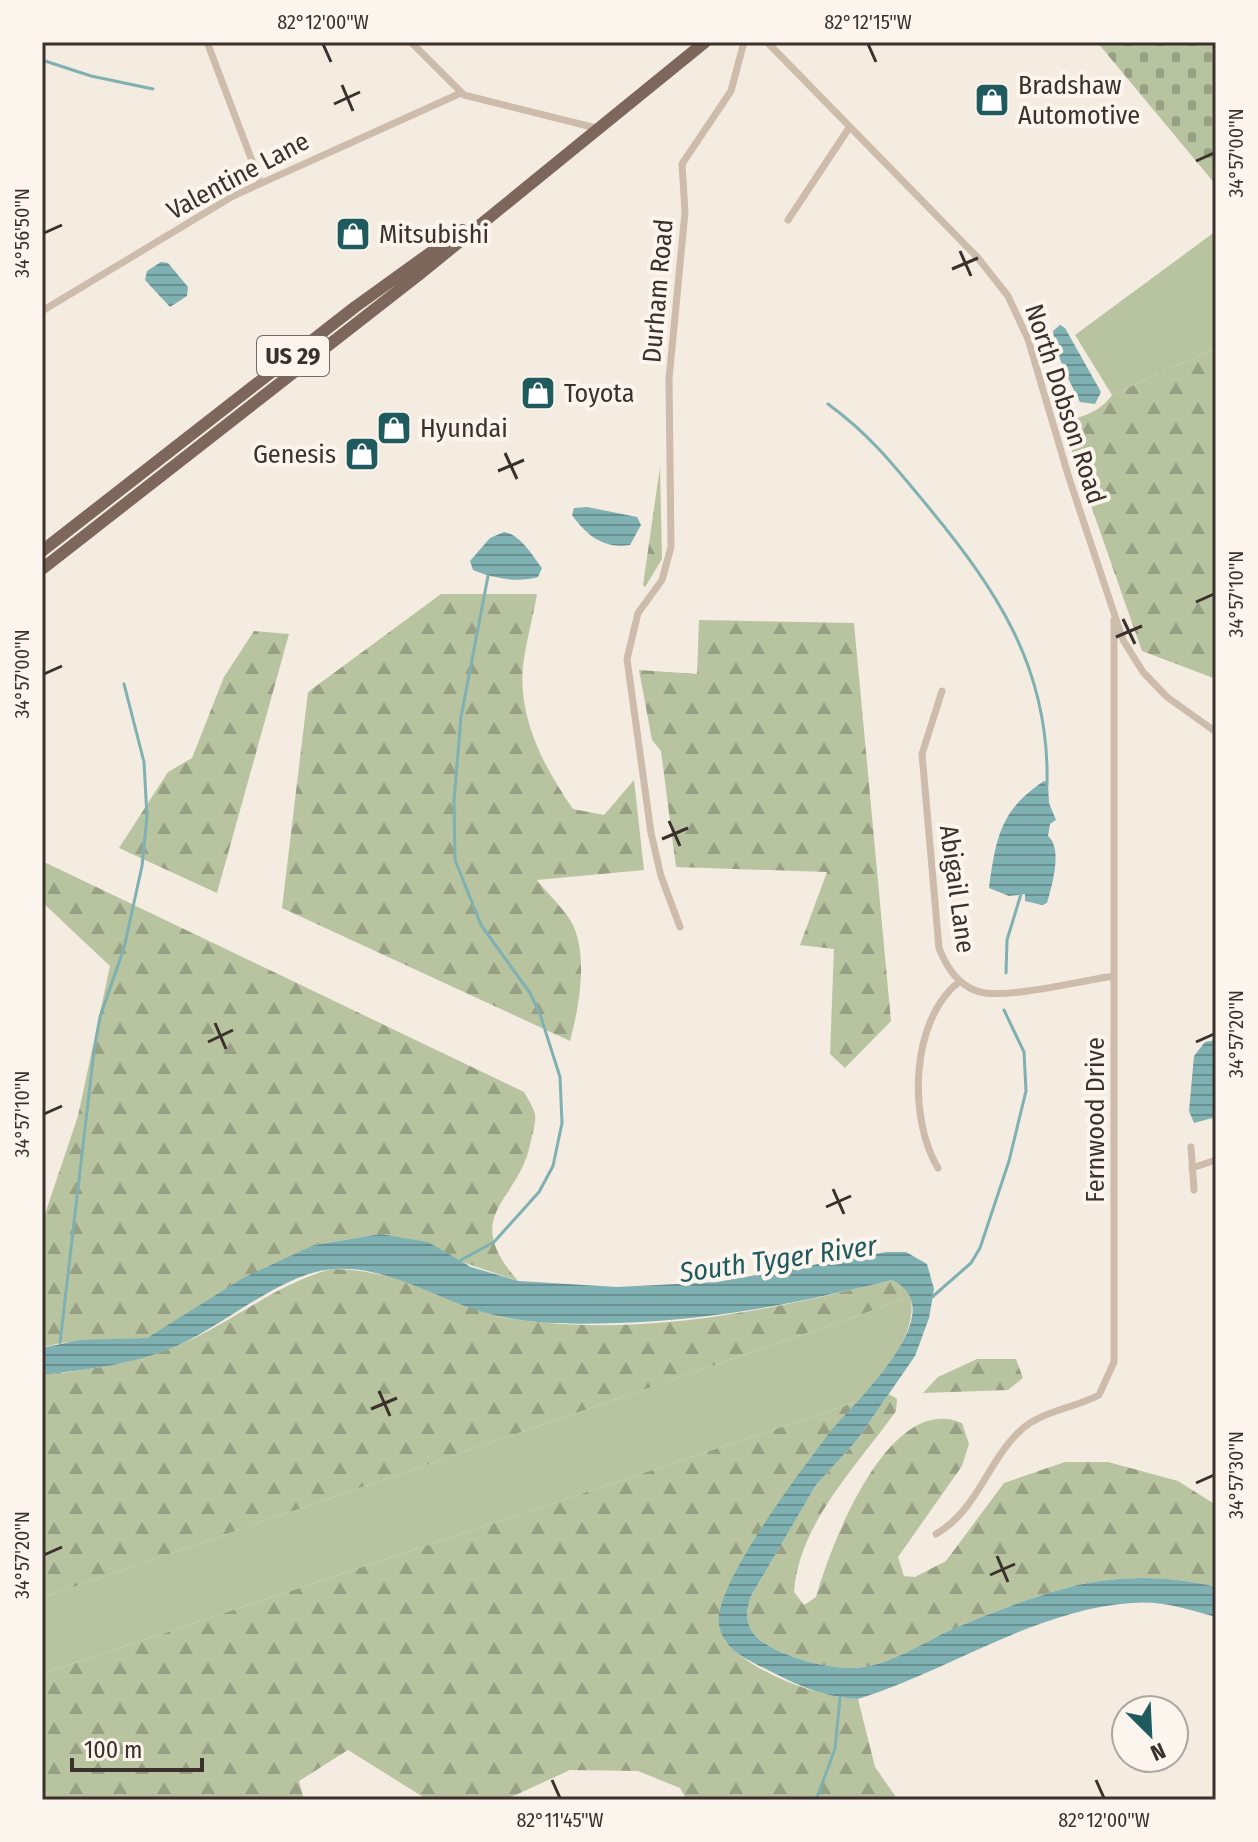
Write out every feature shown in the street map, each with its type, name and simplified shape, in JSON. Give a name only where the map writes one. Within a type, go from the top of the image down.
[{"type":"main road","name":"US 29","points":[[42,569],[363,319],[548,166],[705,42]]},
{"type":"main road","name":"US 29","points":[[42,551],[355,307],[548,166]]},
{"type":"main road","points":[[355,307],[363,319]]},
{"type":"main road","points":[[273,371],[282,382]]},
{"type":"main road","points":[[155,463],[164,474]]},
{"type":"street","points":[[207,42],[260,182]]},
{"type":"street","points":[[411,42],[461,93],[596,128]]},
{"type":"street","name":"Durham Road","points":[[680,927],[664,885],[651,833],[640,732],[627,659],[638,613],[662,580],[671,547],[669,379],[685,212],[682,164],[731,91],[744,42]]},
{"type":"street","name":"North Dobson Road","points":[[767,42],[978,258],[1013,306],[1039,374],[1114,620],[1143,672],[1167,697],[1216,732]]},
{"type":"street","name":"Valentine Lane","points":[[42,311],[260,182],[461,93]]},
{"type":"street","points":[[788,220],[849,128]]},
{"type":"street","name":"Fernwood Drive","points":[[936,1534],[954,1523],[1021,1430],[1035,1420],[1099,1395],[1111,1374],[1115,1350],[1114,620]]},
{"type":"street","name":"Abigail Lane","points":[[942,691],[924,746],[923,775],[939,948],[945,963],[960,981],[984,993],[1114,976]]},
{"type":"street","points":[[938,1168],[925,1148],[918,1055],[938,1010],[960,981]]},
{"type":"street","points":[[1191,1147],[1194,1190]]},
{"type":"street","points":[[1192,1168],[1216,1160]]},
{"type":"green space","points":[[1097,42],[1216,42],[1216,185]]},
{"type":"green space","points":[[1216,231],[1216,348],[1112,395],[1075,335]]},
{"type":"green space","points":[[1216,348],[1216,679],[1142,651],[1062,423],[1090,413],[1112,395]]},
{"type":"green space","points":[[660,467],[662,559],[645,587],[643,585]]},
{"type":"green space","points":[[441,594],[537,594],[524,657],[523,686],[529,723],[543,759],[573,809],[604,815],[634,780],[644,870],[537,880],[569,918],[579,946],[581,979],[570,1041],[282,908],[308,692]]},
{"type":"green space","points":[[699,620],[854,623],[891,1021],[845,1068],[830,1054],[834,949],[800,945],[827,872],[676,867],[661,751],[652,740],[639,670],[697,674]]},
{"type":"green space","points":[[254,631],[289,634],[217,893],[119,848],[168,772],[192,758],[224,677]]},
{"type":"green space","points":[[42,861],[524,1092],[534,1112],[533,1131],[525,1162],[493,1223],[493,1239],[501,1258],[518,1281],[380,1234],[314,1245],[147,1338],[60,1343],[42,1348],[42,1223],[78,1116],[110,966],[42,902]]},
{"type":"green space","points":[[331,1269],[388,1276],[489,1314],[555,1324],[604,1325],[701,1318],[797,1302],[892,1280],[903,1285],[911,1297],[42,1598],[42,1375],[113,1365],[164,1351],[200,1335],[292,1284]]},
{"type":"green space","points":[[911,1297],[909,1325],[897,1353],[859,1401],[42,1674],[42,1598]]},
{"type":"green space","points":[[977,1359],[1016,1359],[1023,1378],[1008,1390],[923,1393],[938,1377]]},
{"type":"green space","points":[[889,1394],[897,1399],[896,1411],[832,1496],[807,1542],[798,1567],[794,1592],[804,1605],[816,1597],[835,1543],[867,1478],[888,1450],[910,1429],[935,1419],[962,1423],[969,1444],[962,1466],[898,1557],[904,1576],[915,1577],[946,1561],[1004,1483],[1065,1462],[1108,1462],[1178,1481],[1216,1505],[1216,1587],[1179,1580],[1141,1578],[1085,1584],[1005,1608],[946,1632],[895,1658],[862,1667],[814,1663],[769,1646],[756,1636],[749,1625],[747,1611],[751,1596],[816,1485],[857,1440]]},
{"type":"green space","points":[[859,1401],[798,1486],[725,1641],[751,1663],[786,1681],[824,1694],[858,1699],[875,1767],[898,1800],[687,1800],[680,1788],[638,1771],[570,1770],[505,1800],[428,1800],[348,1750],[299,1781],[304,1800],[42,1800],[42,1674]]},
{"type":"water","points":[[161,262],[168,263],[188,287],[187,296],[170,307],[145,280],[147,271]]},
{"type":"water","points":[[1060,325],[1065,328],[1101,392],[1095,404],[1080,402],[1064,368],[1053,331]]},
{"type":"water","points":[[587,507],[637,517],[641,525],[630,545],[604,543],[590,535],[572,515],[574,508]]},
{"type":"water","points":[[504,532],[516,537],[530,552],[542,568],[538,577],[505,579],[473,570],[470,561],[490,538]]},
{"type":"water","points":[[1044,781],[1048,783],[1049,803],[1056,820],[1050,824],[1048,836],[1056,858],[1047,903],[1042,905],[1025,901],[1025,894],[1009,896],[989,888],[994,854],[1009,814]]},
{"type":"water","points":[[1216,1040],[1216,1117],[1194,1123],[1189,1111],[1194,1056],[1205,1042]]},
{"type":"water","points":[[380,1234],[428,1242],[471,1267],[518,1281],[617,1287],[717,1282],[886,1252],[906,1252],[927,1264],[934,1289],[929,1318],[915,1356],[857,1440],[816,1485],[751,1596],[747,1618],[752,1631],[779,1651],[827,1666],[852,1668],[874,1665],[1020,1602],[1066,1588],[1122,1579],[1179,1580],[1216,1587],[1216,1617],[1153,1603],[1095,1608],[1026,1629],[858,1699],[833,1696],[800,1685],[751,1661],[731,1647],[719,1625],[721,1607],[744,1556],[801,1471],[830,1432],[877,1380],[907,1334],[913,1312],[909,1294],[892,1280],[723,1314],[654,1321],[560,1323],[482,1312],[400,1280],[357,1270],[335,1269],[297,1278],[166,1350],[114,1365],[42,1375],[42,1348],[80,1340],[147,1338],[243,1278],[314,1245]]},
{"type":"waterway","points":[[42,60],[91,76],[153,89]]},
{"type":"waterway","points":[[828,404],[868,438],[902,475],[951,535],[996,600],[1029,667],[1046,743],[1047,785]]},
{"type":"waterway","points":[[461,1260],[494,1242],[539,1192],[553,1166],[562,1123],[560,1077],[540,1014],[530,993],[481,925],[455,860],[454,800],[461,717],[488,576]]},
{"type":"waterway","points":[[60,1343],[94,1051],[100,1017],[124,948],[142,866],[147,817],[144,762],[124,684]]},
{"type":"waterway","points":[[1006,973],[1007,940],[1021,894]]},
{"type":"waterway","points":[[931,1298],[971,1263],[980,1248],[1009,1161],[1026,1091],[1024,1052],[1004,1010]]},
{"type":"waterway","points":[[816,1800],[835,1749],[840,1698]]},
{"type":"place","name":"Bradshaw Automotive","points":[[992,100]]},
{"type":"place","name":"Mitsubishi","points":[[353,234]]},
{"type":"place","name":"Toyota","points":[[538,393]]},
{"type":"place","name":"Hyundai","points":[[394,428]]},
{"type":"place","name":"Genesis","points":[[362,454]]},
{"type":"water label","name":"South Tyger River","points":[[778,1259]]}]
